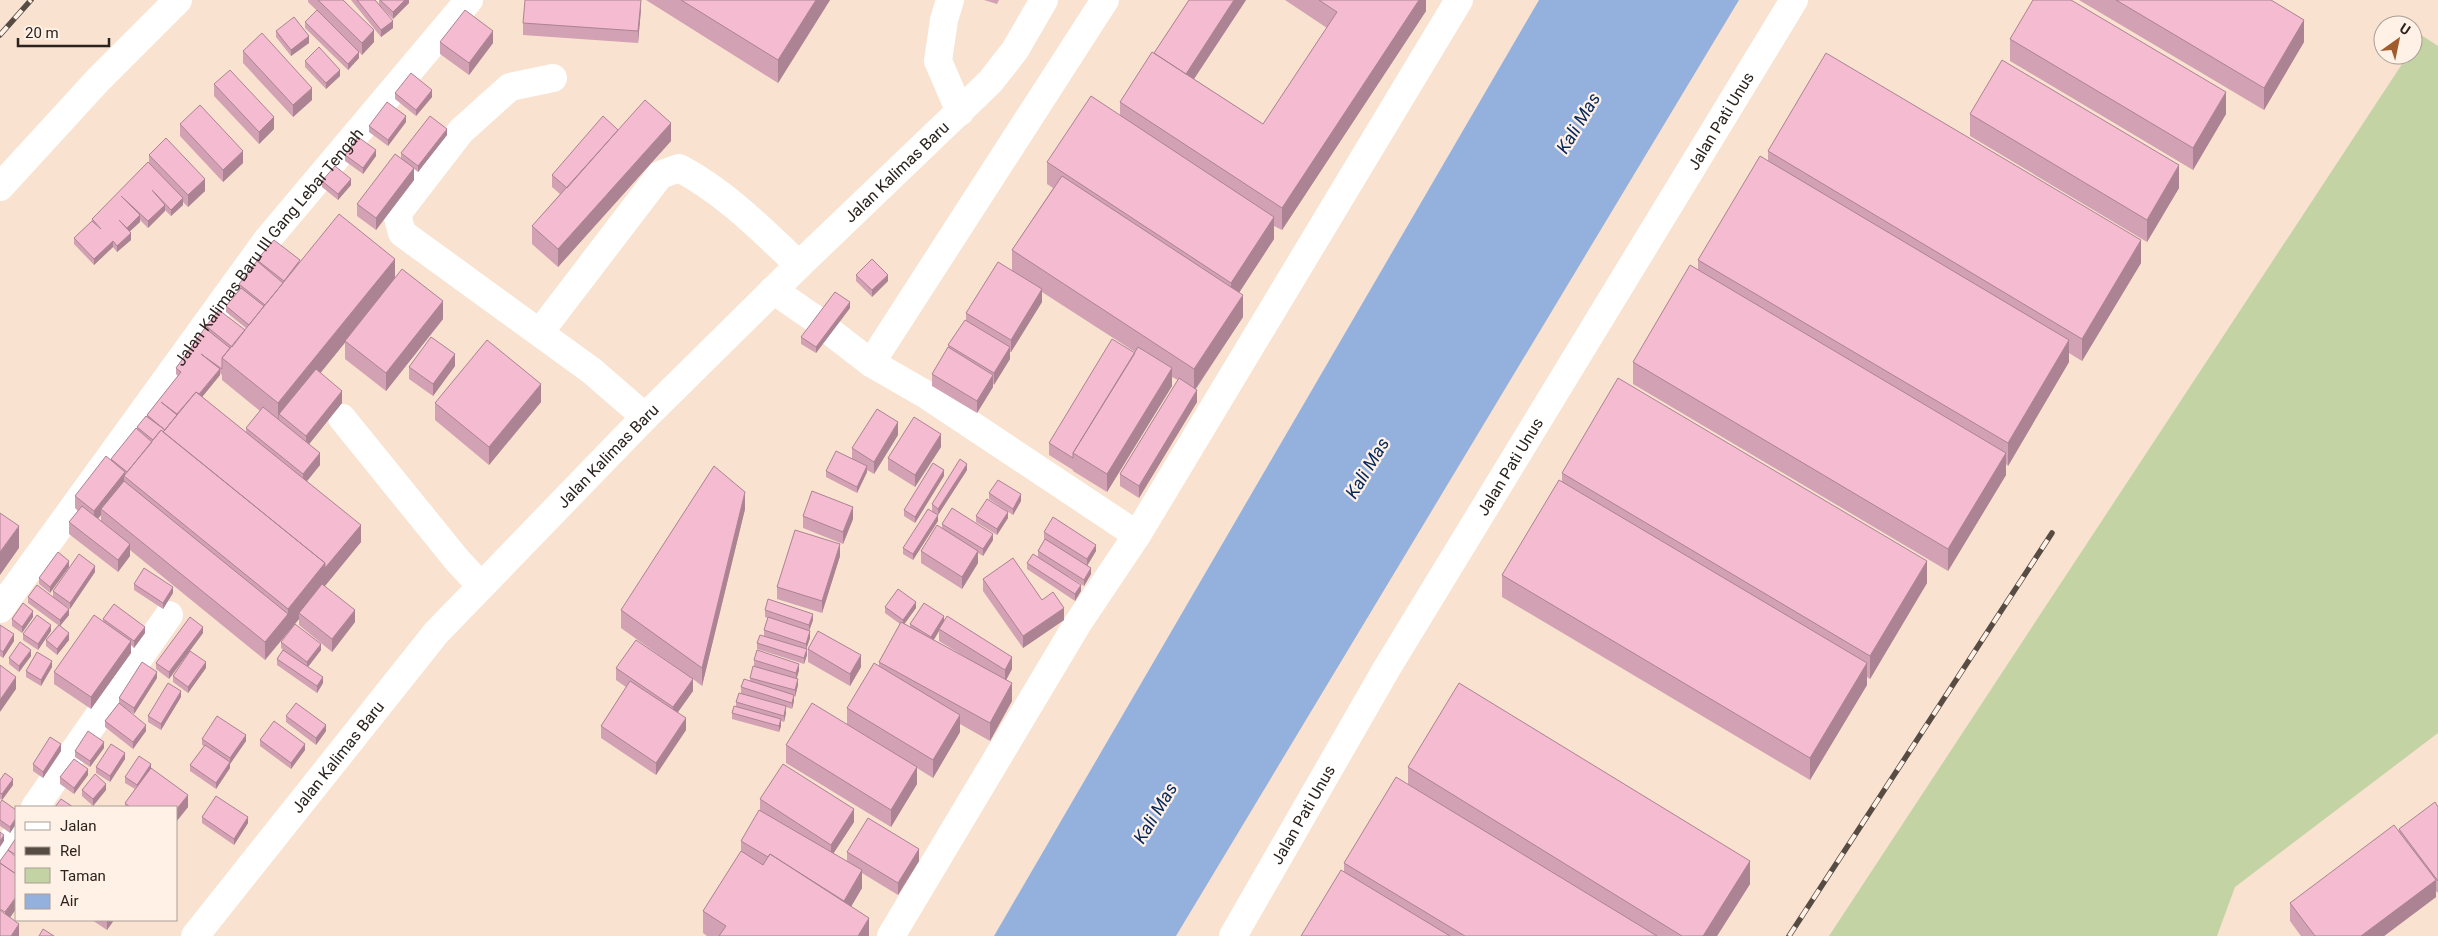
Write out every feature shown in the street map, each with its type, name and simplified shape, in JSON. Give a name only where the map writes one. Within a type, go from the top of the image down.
[{"type":"street","points":[[0,187],[98,80],[178,0]]},
{"type":"street","name":"Jalan Kalimas Baru III Gang Lebar Tengah","points":[[0,610],[78,499],[267,240],[468,0]]},
{"type":"street","points":[[950,0],[944,20],[938,61],[960,112]]},
{"type":"street","name":"Jalan Kalimas Baru","points":[[195,936],[412,662],[481,586],[645,417],[773,290],[960,112],[1004,66],[1044,0]]},
{"type":"street","points":[[871,363],[1106,0]]},
{"type":"street","points":[[891,936],[1078,623],[1137,535],[1459,0]]},
{"type":"street","name":"Jalan Pati Unus","points":[[1233,936],[1387,668],[1794,0]]},
{"type":"street","points":[[553,78],[510,87],[461,131],[397,214],[402,233],[592,371],[645,417]]},
{"type":"street","points":[[540,332],[660,174],[679,168],[694,176],[754,222],[799,265]]},
{"type":"street","points":[[773,290],[871,363],[925,394],[1137,535]]},
{"type":"street","points":[[342,418],[457,560],[481,586]]},
{"type":"street","points":[[36,806],[169,615]]},
{"type":"street","points":[[0,858],[15,836]]},
{"type":"green space","points":[[2423,36],[2438,46],[2438,733],[2235,887],[2217,936],[1829,936],[2401,65],[2423,65]]},
{"type":"water","name":"Kali Mas","points":[[1539,0],[1739,0],[1176,936],[994,936]]},
{"type":"building","points":[[318,0],[343,0],[374,30],[362,43]]},
{"type":"building","points":[[357,0],[375,0],[393,21],[381,30]]},
{"type":"building","points":[[380,0],[405,0],[393,12]]},
{"type":"building","points":[[525,0],[641,0],[638,31],[523,23]]},
{"type":"building","points":[[681,0],[816,0],[778,60]]},
{"type":"building","points":[[1189,0],[1234,0],[1186,74],[1154,53]]},
{"type":"building","points":[[1319,0],[1419,0],[1282,208],[1120,102],[1152,52],[1263,124],[1337,12]]},
{"type":"building","points":[[2033,0],[2071,0],[2226,92],[2193,148],[2010,39]]},
{"type":"building","points":[[2116,0],[2271,0],[2304,20],[2264,88]]},
{"type":"building","points":[[317,10],[359,52],[348,64],[305,22]]},
{"type":"building","points":[[465,10],[493,31],[469,63],[440,42]]},
{"type":"building","points":[[294,17],[309,36],[291,50],[276,31]]},
{"type":"building","points":[[262,33],[312,88],[293,105],[243,51]]},
{"type":"building","points":[[319,47],[340,70],[326,83],[305,61]]},
{"type":"building","points":[[1826,53],[2141,240],[2082,339],[1768,151]]},
{"type":"building","points":[[2002,60],[2179,165],[2147,220],[1970,114]]},
{"type":"building","points":[[230,70],[274,117],[259,132],[214,84]]},
{"type":"building","points":[[411,73],[432,90],[416,110],[395,93]]},
{"type":"building","points":[[1091,96],[1274,217],[1231,283],[1047,162]]},
{"type":"building","points":[[645,100],[671,123],[558,249],[532,226]]},
{"type":"building","points":[[387,102],[406,116],[388,140],[369,126]]},
{"type":"building","points":[[200,105],[243,151],[223,170],[180,124]]},
{"type":"building","points":[[430,116],[447,129],[418,166],[401,153]]},
{"type":"building","points":[[603,116],[618,130],[567,188],[552,175]]},
{"type":"building","points":[[358,137],[376,150],[363,168],[345,155]]},
{"type":"building","points":[[166,138],[205,179],[188,195],[149,155]]},
{"type":"building","points":[[395,154],[414,168],[376,218],[357,204]]},
{"type":"building","points":[[1760,156],[2069,340],[2008,443],[1698,260]]},
{"type":"building","points":[[148,162],[183,198],[171,210],[152,190],[165,205],[148,221],[121,196],[140,215],[127,228],[119,220],[131,233],[117,246],[113,241],[94,259],[74,238],[92,221],[101,229],[92,219]]},
{"type":"building","points":[[335,166],[351,179],[338,194],[322,181]]},
{"type":"building","points":[[1062,176],[1243,295],[1194,369],[1012,250]]},
{"type":"building","points":[[339,214],[395,259],[278,403],[222,358]]},
{"type":"building","points":[[274,240],[300,260],[284,281],[257,260]]},
{"type":"building","points":[[872,259],[888,275],[872,290],[856,275]]},
{"type":"building","points":[[257,261],[283,283],[265,305],[239,284]]},
{"type":"building","points":[[998,262],[1042,289],[1011,340],[966,313]]},
{"type":"building","points":[[1690,265],[2006,453],[1948,549],[1633,362]]},
{"type":"building","points":[[402,269],[443,301],[386,373],[345,341]]},
{"type":"building","points":[[241,288],[264,306],[249,325],[226,306]]},
{"type":"building","points":[[835,292],[850,302],[816,347],[801,337]]},
{"type":"building","points":[[219,310],[245,330],[232,347],[206,326]]},
{"type":"building","points":[[965,320],[1010,347],[994,373],[948,345]]},
{"type":"building","points":[[205,328],[230,348],[222,358],[222,369],[201,354],[220,369],[199,394],[196,392],[177,414],[161,402],[177,415],[165,430],[147,415],[181,372],[176,368]]},
{"type":"building","points":[[431,337],[455,354],[433,384],[409,367]]},
{"type":"building","points":[[1112,339],[1135,353],[1073,453],[1073,458],[1049,443]]},
{"type":"building","points":[[487,340],[541,384],[489,447],[435,403]]},
{"type":"building","points":[[948,347],[993,375],[977,401],[932,374]]},
{"type":"building","points":[[1138,347],[1172,368],[1107,474],[1073,453]]},
{"type":"building","points":[[316,369],[342,391],[306,436],[279,414]]},
{"type":"building","points":[[1179,378],[1197,390],[1139,486],[1120,474]]},
{"type":"building","points":[[1618,378],[1927,561],[1870,656],[1562,473]]},
{"type":"building","points":[[196,392],[361,525],[325,568],[325,563],[163,432]]},
{"type":"building","points":[[263,407],[320,453],[303,474],[246,428]]},
{"type":"building","points":[[877,409],[898,422],[874,462],[852,448]]},
{"type":"building","points":[[146,416],[165,430],[163,432],[161,430],[153,440],[137,427]]},
{"type":"building","points":[[914,417],[941,434],[915,475],[888,458]]},
{"type":"building","points":[[136,428],[152,442],[127,472],[111,459]]},
{"type":"building","points":[[161,430],[325,563],[288,609],[124,476]]},
{"type":"building","points":[[836,451],[867,466],[857,487],[826,471]]},
{"type":"building","points":[[106,456],[125,472],[94,511],[75,496]]},
{"type":"building","points":[[960,459],[967,464],[938,509],[932,504]]},
{"type":"building","points":[[933,463],[944,470],[915,517],[904,510]]},
{"type":"building","points":[[714,466],[745,492],[702,668],[621,610]]},
{"type":"building","points":[[998,480],[1021,494],[1013,509],[989,493]]},
{"type":"building","points":[[1559,480],[1867,663],[1810,758],[1502,575]]},
{"type":"building","points":[[124,481],[288,614],[265,642],[101,509]]},
{"type":"building","points":[[812,491],[853,507],[843,532],[803,516]]},
{"type":"building","points":[[987,499],[1008,512],[997,529],[976,516]]},
{"type":"building","points":[[82,506],[130,544],[118,560],[69,522]]},
{"type":"building","points":[[952,508],[993,534],[983,549],[942,524]]},
{"type":"building","points":[[928,509],[938,515],[913,554],[903,548]]},
{"type":"building","points":[[0,513],[19,526],[0,552]]},
{"type":"building","points":[[1053,517],[1096,545],[1087,559],[1044,532]]},
{"type":"building","points":[[937,525],[978,551],[962,577],[921,551]]},
{"type":"building","points":[[795,530],[840,544],[822,601],[777,587]]},
{"type":"building","points":[[1045,539],[1091,568],[1084,580],[1038,551]]},
{"type":"building","points":[[58,552],[69,561],[50,587],[39,578]]},
{"type":"building","points":[[79,554],[95,566],[70,603],[53,591]]},
{"type":"building","points":[[1033,554],[1081,585],[1075,594],[1027,563]]},
{"type":"building","points":[[1013,558],[1042,600],[1053,592],[1064,608],[1023,636],[983,579]]},
{"type":"building","points":[[144,568],[173,587],[163,603],[134,584]]},
{"type":"building","points":[[322,584],[355,610],[332,639],[299,613]]},
{"type":"building","points":[[37,585],[69,609],[60,620],[28,597]]},
{"type":"building","points":[[898,589],[916,602],[903,620],[885,607]]},
{"type":"building","points":[[768,599],[813,614],[809,625],[765,610]]},
{"type":"building","points":[[23,603],[33,611],[22,627],[12,619]]},
{"type":"building","points":[[924,603],[944,616],[931,637],[910,624]]},
{"type":"building","points":[[114,604],[145,627],[134,641],[103,619]]},
{"type":"building","points":[[37,615],[51,625],[38,644],[23,634]]},
{"type":"building","points":[[94,615],[131,641],[91,697],[54,672]]},
{"type":"building","points":[[947,616],[1012,657],[1005,670],[939,629]]},
{"type":"building","points":[[190,617],[203,627],[169,672],[156,663]]},
{"type":"building","points":[[768,617],[810,631],[806,644],[764,630]]},
{"type":"building","points":[[901,622],[1012,683],[990,723],[879,662]]},
{"type":"building","points":[[295,624],[321,644],[307,662],[281,642]]},
{"type":"building","points":[[0,625],[14,634],[3,652],[0,650]]},
{"type":"building","points":[[59,625],[69,633],[57,649],[46,640]]},
{"type":"building","points":[[818,631],[861,655],[850,674],[808,649]]},
{"type":"building","points":[[760,635],[807,649],[804,658],[757,643]]},
{"type":"building","points":[[636,640],[693,679],[673,707],[616,668]]},
{"type":"building","points":[[20,642],[31,650],[19,666],[9,658]]},
{"type":"building","points":[[283,650],[323,677],[317,686],[277,659]]},
{"type":"building","points":[[757,650],[799,664],[796,673],[754,660]]},
{"type":"building","points":[[190,651],[206,662],[188,687],[173,676]]},
{"type":"building","points":[[37,652],[52,661],[41,680],[26,671]]},
{"type":"building","points":[[142,662],[157,672],[134,708],[119,698]]},
{"type":"building","points":[[874,663],[960,715],[933,760],[847,708]]},
{"type":"building","points":[[0,665],[16,677],[0,700]]},
{"type":"building","points":[[753,666],[798,679],[795,690],[750,678]]},
{"type":"building","points":[[744,679],[794,695],[792,703],[741,687]]},
{"type":"building","points":[[630,681],[686,718],[656,763],[601,726]]},
{"type":"building","points":[[168,683],[181,691],[161,724],[148,716]]},
{"type":"building","points":[[1459,683],[1750,861],[1703,936],[1682,936],[1408,767]]},
{"type":"building","points":[[739,693],[786,706],[784,716],[736,702]]},
{"type":"building","points":[[119,703],[146,725],[133,742],[105,721]]},
{"type":"building","points":[[296,703],[326,725],[316,738],[286,716]]},
{"type":"building","points":[[812,703],[917,767],[891,810],[786,745]]},
{"type":"building","points":[[734,706],[781,719],[779,726],[732,713]]},
{"type":"building","points":[[217,716],[246,735],[230,758],[202,739]]},
{"type":"building","points":[[274,721],[305,744],[291,763],[260,740]]},
{"type":"building","points":[[88,731],[104,742],[90,761],[75,751]]},
{"type":"building","points":[[50,737],[61,744],[43,772],[33,764]]},
{"type":"building","points":[[111,744],[125,753],[110,776],[96,767]]},
{"type":"building","points":[[205,745],[230,762],[216,783],[190,765]]},
{"type":"building","points":[[139,756],[151,764],[137,785],[125,777]]},
{"type":"building","points":[[74,759],[88,769],[74,788],[60,777]]},
{"type":"building","points":[[783,764],[854,809],[831,845],[760,799]]},
{"type":"building","points":[[151,768],[188,795],[178,808],[129,806],[125,803]]},
{"type":"building","points":[[5,773],[13,779],[2,794],[0,793],[0,780]]},
{"type":"building","points":[[95,774],[106,784],[93,799],[82,790]]},
{"type":"building","points":[[1396,777],[1657,936],[1465,936],[1344,863]]},
{"type":"building","points":[[216,796],[248,817],[234,839],[202,817]]},
{"type":"building","points":[[61,799],[72,806],[56,806]]},
{"type":"building","points":[[2,800],[15,809],[15,820],[10,827],[0,820],[0,803]]},
{"type":"building","points":[[2435,802],[2438,807],[2438,881],[2399,829]]},
{"type":"building","points":[[759,810],[862,870],[844,901],[770,854],[768,857],[741,841]]},
{"type":"building","points":[[868,818],[919,849],[898,883],[847,852]]},
{"type":"building","points":[[2394,825],[2436,880],[2361,936],[2315,936],[2290,903]]},
{"type":"building","points":[[0,832],[4,835],[0,841]]},
{"type":"building","points":[[15,840],[15,854],[8,850]]},
{"type":"building","points":[[8,850],[15,856],[15,873],[0,863]]},
{"type":"building","points":[[741,851],[763,865],[770,854],[869,918],[858,936],[719,936],[726,926],[703,911]]},
{"type":"building","points":[[0,863],[15,873],[15,898],[5,912],[0,909]]},
{"type":"building","points":[[1341,870],[1450,936],[1301,936]]},
{"type":"building","points":[[0,910],[19,924],[11,936],[0,936]]},
{"type":"building","points":[[43,929],[54,936],[39,936]]},
{"type":"railway","points":[[0,35],[31,0]]},
{"type":"railway","points":[[1789,936],[2052,533]]}]
